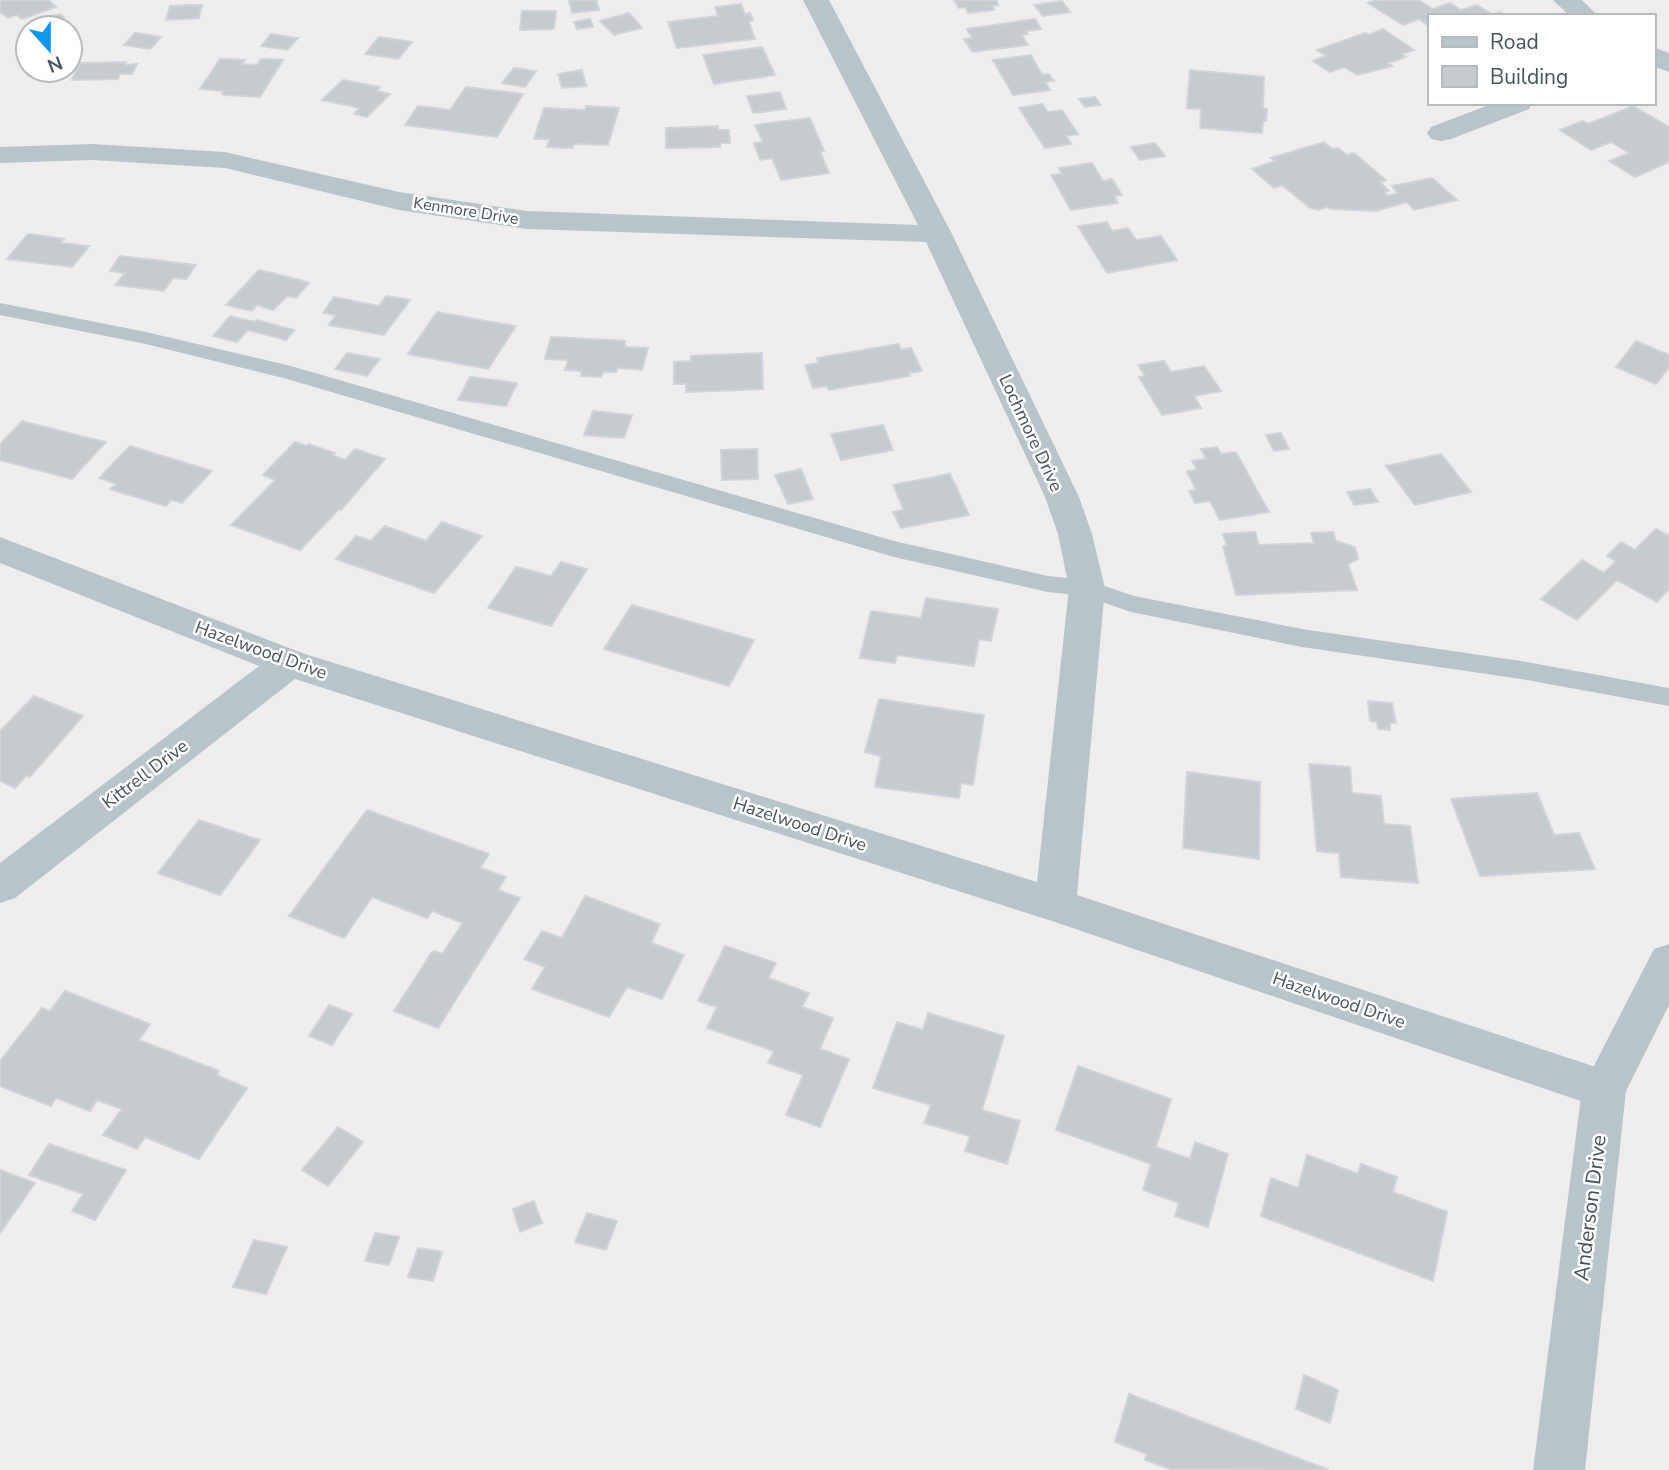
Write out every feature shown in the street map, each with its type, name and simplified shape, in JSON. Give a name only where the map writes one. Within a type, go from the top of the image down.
[{"type":"street","name":"Lochmore Drive","points":[[816,0],[937,234],[1062,497],[1075,534],[1087,588],[1055,905]]},
{"type":"street","points":[[1566,0],[1584,14]]},
{"type":"street","points":[[1441,133],[1514,105]]},
{"type":"street","name":"Kenmore Drive","points":[[0,155],[92,152],[225,160],[399,201],[527,220],[937,234]]},
{"type":"street","name":"Hazelwood Drive","points":[[0,549],[289,663],[1055,905],[1604,1089]]},
{"type":"street","name":"Kittrell Drive","points":[[0,886],[289,663]]},
{"type":"street","name":"Anderson Drive","points":[[1559,1470],[1604,1089],[1669,962]]},
{"type":"lane","points":[[0,309],[146,338],[292,373],[894,549],[1048,584],[1087,588],[1131,604],[1189,618],[1303,638],[1521,670],[1669,697]]},
{"type":"building","points":[[0,0],[48,0],[56,7],[36,14],[14,14],[8,18],[0,12]]},
{"type":"building","points":[[569,0],[596,0],[599,10],[572,13]]},
{"type":"building","points":[[954,0],[996,0],[998,5],[992,6],[994,10],[968,13],[965,7],[959,8]]},
{"type":"building","points":[[1376,0],[1418,0],[1433,9],[1450,3],[1461,10],[1477,5],[1491,14],[1428,14],[1428,25],[1419,19],[1403,25],[1368,3]]},
{"type":"building","points":[[1062,1],[1070,12],[1043,16],[1034,5]]},
{"type":"building","points":[[741,4],[745,14],[750,13],[753,20],[749,22],[755,39],[677,48],[668,22],[718,16],[715,7]]},
{"type":"building","points":[[202,5],[199,18],[166,20],[170,6]]},
{"type":"building","points":[[522,11],[556,11],[554,29],[520,30]]},
{"type":"building","points":[[629,13],[642,28],[614,35],[600,21]]},
{"type":"building","points":[[590,19],[593,27],[577,29],[574,22]]},
{"type":"building","points":[[1035,19],[1041,29],[1026,31],[1028,34],[1022,35],[1028,45],[972,52],[964,39],[972,38],[967,29]]},
{"type":"building","points":[[1383,29],[1414,50],[1402,54],[1406,57],[1388,63],[1392,66],[1357,75],[1344,67],[1330,72],[1313,61],[1326,56],[1317,50]]},
{"type":"building","points":[[135,33],[161,37],[150,49],[124,45]]},
{"type":"building","points":[[271,34],[298,38],[287,50],[261,46]]},
{"type":"building","points":[[379,37],[412,42],[398,59],[365,54]]},
{"type":"building","points":[[762,47],[775,75],[714,84],[703,55]]},
{"type":"building","points":[[1031,55],[1042,75],[1049,74],[1054,81],[1045,82],[1050,90],[1013,95],[993,60]]},
{"type":"building","points":[[220,59],[245,60],[242,64],[257,65],[261,59],[283,60],[260,97],[225,95],[222,94],[224,91],[200,89]]},
{"type":"building","points":[[84,63],[137,64],[132,74],[120,74],[118,79],[84,80]]},
{"type":"building","points":[[514,68],[536,71],[525,87],[502,83]]},
{"type":"building","points":[[582,70],[586,86],[562,88],[558,74]]},
{"type":"building","points":[[1190,70],[1264,77],[1263,108],[1267,109],[1262,133],[1200,128],[1201,109],[1187,108]]},
{"type":"building","points":[[343,80],[380,87],[377,91],[390,94],[367,117],[354,114],[360,108],[322,100]]},
{"type":"building","points":[[466,87],[523,94],[497,137],[405,125],[418,106],[450,110]]},
{"type":"building","points":[[780,92],[786,109],[753,113],[747,96]]},
{"type":"building","points":[[1095,97],[1101,105],[1085,107],[1079,99]]},
{"type":"building","points":[[1042,104],[1048,112],[1062,110],[1078,134],[1066,136],[1071,144],[1045,148],[1019,108]]},
{"type":"building","points":[[586,106],[619,108],[608,145],[574,144],[573,148],[547,147],[550,139],[534,139],[544,108],[585,110]]},
{"type":"building","points":[[1633,106],[1669,127],[1669,162],[1635,177],[1609,161],[1629,153],[1611,142],[1591,150],[1560,130],[1583,121],[1588,124]]},
{"type":"building","points":[[810,118],[824,151],[820,151],[829,173],[781,180],[772,158],[760,160],[754,143],[763,142],[755,125]]},
{"type":"building","points":[[718,126],[718,130],[729,130],[730,143],[720,143],[720,147],[666,148],[666,128]]},
{"type":"building","points":[[1324,142],[1332,149],[1338,148],[1347,155],[1354,153],[1386,180],[1380,182],[1389,191],[1384,193],[1388,196],[1398,193],[1392,186],[1432,178],[1457,200],[1414,210],[1407,202],[1376,211],[1328,207],[1318,210],[1309,207],[1282,185],[1274,188],[1252,169],[1275,161],[1271,158]]},
{"type":"building","points":[[1155,143],[1165,156],[1140,160],[1131,147]]},
{"type":"building","points":[[1092,163],[1103,181],[1112,179],[1122,195],[1114,196],[1118,203],[1071,210],[1051,175],[1062,174],[1059,168]]},
{"type":"building","points":[[1107,222],[1112,231],[1128,228],[1136,240],[1161,236],[1177,260],[1107,273],[1078,226]]},
{"type":"building","points":[[28,234],[64,239],[60,243],[89,246],[72,267],[7,259]]},
{"type":"building","points":[[120,256],[196,265],[186,279],[173,278],[164,291],[115,285],[125,273],[110,271]]},
{"type":"building","points":[[259,270],[309,283],[296,298],[287,296],[273,310],[257,305],[252,311],[226,305]]},
{"type":"building","points":[[386,296],[410,300],[384,335],[329,325],[336,315],[323,313],[334,297],[379,306]]},
{"type":"building","points":[[437,312],[516,326],[488,369],[408,354]]},
{"type":"building","points":[[230,316],[294,330],[286,340],[248,330],[237,342],[213,336]]},
{"type":"building","points":[[551,337],[625,341],[625,347],[648,348],[642,370],[618,368],[616,372],[603,372],[601,377],[581,376],[582,371],[565,370],[568,360],[545,359]]},
{"type":"building","points":[[1636,341],[1669,355],[1669,367],[1656,384],[1616,367]]},
{"type":"building","points":[[898,344],[901,350],[911,348],[922,371],[909,373],[910,376],[829,390],[827,386],[813,388],[805,365],[819,363],[817,358]]},
{"type":"building","points":[[347,353],[380,359],[367,376],[335,369]]},
{"type":"building","points":[[762,353],[763,389],[686,392],[686,384],[674,384],[674,362],[691,361],[691,356]]},
{"type":"building","points":[[1164,361],[1171,372],[1204,366],[1221,391],[1194,396],[1201,408],[1162,415],[1139,377],[1145,376],[1138,365]]},
{"type":"building","points":[[470,377],[517,383],[506,406],[458,400]]},
{"type":"building","points":[[593,411],[632,415],[624,438],[584,435]]},
{"type":"building","points":[[22,421],[106,442],[72,479],[0,460],[0,444]]},
{"type":"building","points":[[883,425],[893,450],[841,460],[831,434]]},
{"type":"building","points":[[1281,433],[1289,449],[1274,451],[1266,435]]},
{"type":"building","points":[[295,442],[335,453],[332,455],[345,460],[355,449],[385,459],[341,510],[339,509],[300,550],[231,525],[275,480],[263,475]]},
{"type":"building","points":[[130,446],[212,471],[182,503],[171,500],[166,506],[110,489],[116,484],[99,478]]},
{"type":"building","points":[[1217,447],[1221,454],[1236,452],[1269,512],[1220,520],[1210,501],[1195,503],[1189,491],[1196,490],[1187,471],[1197,470],[1192,461],[1206,459],[1201,449]]},
{"type":"building","points":[[757,449],[758,479],[722,480],[721,450]]},
{"type":"building","points":[[1441,454],[1471,492],[1415,505],[1386,466]]},
{"type":"building","points":[[801,469],[813,499],[788,504],[775,475]]},
{"type":"building","points":[[950,474],[969,515],[901,528],[893,512],[904,510],[893,485]]},
{"type":"building","points":[[1370,489],[1378,502],[1354,505],[1347,492]]},
{"type":"building","points":[[442,522],[482,536],[434,593],[336,559],[356,536],[371,541],[385,526],[426,541]]},
{"type":"building","points":[[1656,529],[1669,536],[1669,589],[1657,602],[1617,580],[1577,620],[1541,599],[1582,560],[1604,573],[1616,561],[1607,556],[1621,542],[1635,550]]},
{"type":"building","points":[[1255,532],[1259,545],[1314,543],[1311,533],[1333,532],[1336,541],[1355,547],[1358,559],[1348,564],[1357,590],[1236,595],[1223,546],[1227,546],[1223,534]]},
{"type":"building","points":[[561,562],[587,569],[551,626],[488,608],[516,567],[551,576]]},
{"type":"building","points":[[926,598],[998,609],[991,641],[979,639],[974,666],[897,655],[895,663],[860,658],[871,611],[921,618]]},
{"type":"building","points":[[632,605],[754,640],[729,686],[604,649]]},
{"type":"building","points":[[34,696],[83,716],[30,777],[26,776],[15,788],[0,781],[0,731]]},
{"type":"building","points":[[879,699],[984,715],[973,785],[961,783],[959,798],[875,787],[881,756],[865,752]]},
{"type":"building","points":[[1368,701],[1392,703],[1396,723],[1390,723],[1390,730],[1378,729],[1377,722],[1370,721]]},
{"type":"building","points":[[1309,764],[1350,767],[1352,793],[1381,796],[1384,824],[1410,826],[1418,883],[1341,877],[1339,853],[1317,851]]},
{"type":"building","points":[[1187,772],[1260,782],[1259,859],[1183,848]]},
{"type":"building","points":[[1537,793],[1554,835],[1579,833],[1595,869],[1480,876],[1451,799]]},
{"type":"building","points":[[367,810],[489,854],[480,868],[506,877],[498,890],[520,898],[438,1028],[394,1011],[430,955],[434,951],[442,954],[463,923],[432,911],[427,918],[372,897],[344,938],[289,916]]},
{"type":"building","points":[[199,820],[260,840],[220,895],[158,873]]},
{"type":"building","points":[[585,896],[660,924],[651,943],[684,955],[662,999],[627,987],[609,1017],[532,989],[545,967],[524,959],[542,931],[562,938]]},
{"type":"building","points":[[725,946],[776,963],[768,978],[809,993],[802,1007],[833,1018],[820,1049],[849,1059],[820,1127],[786,1115],[803,1075],[768,1063],[774,1051],[707,1028],[717,1007],[698,1001]]},
{"type":"building","points":[[65,991],[150,1024],[139,1040],[219,1071],[216,1075],[247,1088],[199,1159],[145,1137],[137,1149],[103,1135],[122,1109],[97,1100],[90,1111],[56,1098],[51,1106],[0,1086],[0,1061],[42,1008],[50,1011]]},
{"type":"building","points":[[329,1005],[352,1014],[332,1045],[309,1036]]},
{"type":"building","points":[[928,1013],[1004,1036],[982,1110],[1020,1121],[1007,1164],[965,1151],[970,1136],[924,1123],[931,1105],[873,1088],[897,1022],[923,1030]]},
{"type":"building","points":[[1078,1066],[1171,1099],[1156,1147],[1190,1159],[1195,1142],[1228,1154],[1208,1227],[1175,1216],[1179,1203],[1143,1190],[1151,1164],[1056,1130]]},
{"type":"building","points":[[338,1127],[363,1142],[328,1186],[302,1170]]},
{"type":"building","points":[[49,1144],[126,1170],[95,1220],[72,1211],[83,1194],[29,1175]]},
{"type":"building","points":[[1307,1155],[1358,1174],[1361,1164],[1397,1177],[1393,1192],[1447,1212],[1433,1281],[1261,1216],[1271,1178],[1298,1188]]},
{"type":"building","points":[[0,1170],[35,1183],[0,1233]]},
{"type":"building","points":[[534,1201],[542,1223],[520,1232],[513,1209]]},
{"type":"building","points":[[587,1213],[617,1221],[606,1250],[575,1242]]},
{"type":"building","points":[[375,1233],[399,1237],[389,1265],[365,1261]]},
{"type":"building","points":[[254,1240],[287,1247],[266,1294],[233,1287]]},
{"type":"building","points":[[418,1248],[442,1252],[433,1281],[408,1277]]},
{"type":"building","points":[[1304,1375],[1338,1390],[1330,1423],[1296,1409]]},
{"type":"building","points":[[1129,1394],[1329,1470],[1170,1469],[1145,1460],[1147,1454],[1115,1442]]}]
